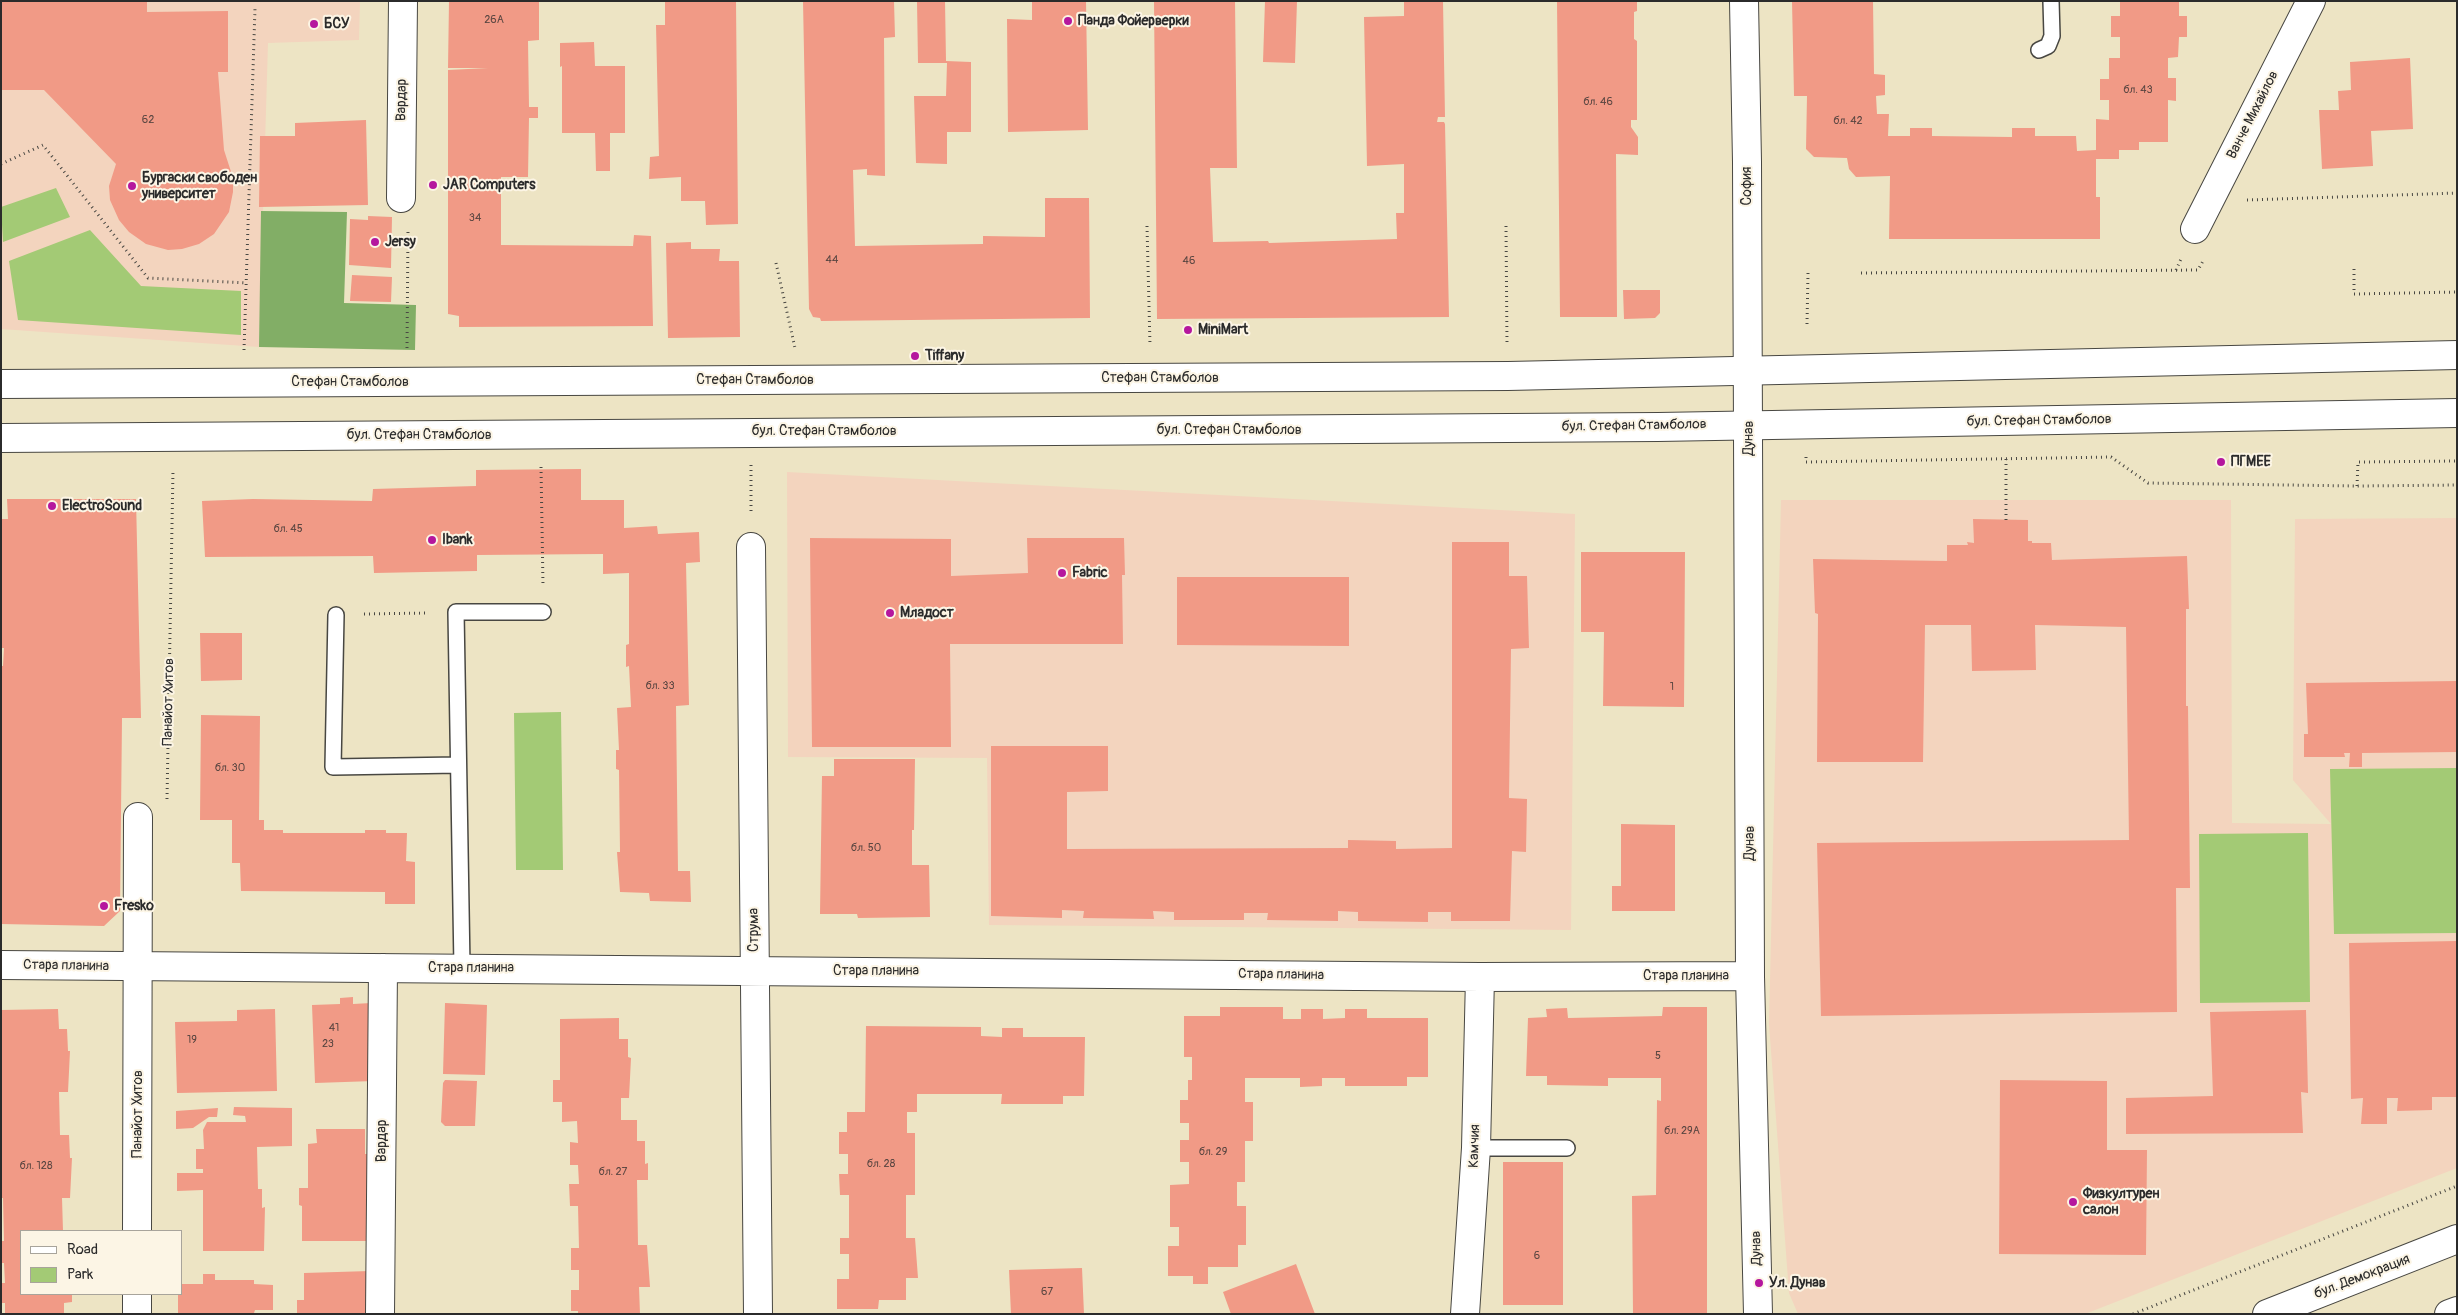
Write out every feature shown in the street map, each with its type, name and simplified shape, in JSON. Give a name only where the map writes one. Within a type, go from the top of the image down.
[{"type":"street","name":"Вардар","points":[[401,198],[403,1]]},
{"type":"street","name":"София","points":[[1744,1],[1748,371]]},
{"type":"street","name":"Ванче Михайлов","points":[[2195,229],[2311,1]]},
{"type":"street","points":[[1508,376],[2457,355]]},
{"type":"street","name":"Дунав","points":[[1748,371],[1750,976],[1758,1314]]},
{"type":"street","name":"Стефан Стамболов","points":[[1,384],[243,381],[407,382],[1508,376]]},
{"type":"street","name":"бул. Стефан Стамболов","points":[[1,438],[369,434],[541,436],[750,431],[1749,425],[2457,414]]},
{"type":"street","name":"Струма","points":[[751,547],[758,1314]]},
{"type":"street","name":"Панайот Хитов","points":[[138,817],[138,1230]]},
{"type":"street","name":"Стара планина","points":[[1,964],[138,967],[1480,977],[1750,976]]},
{"type":"street","name":"Вардар","points":[[380,1314],[383,968]]},
{"type":"street","name":"Камчия","points":[[1464,1314],[1476,1148],[1480,977]]},
{"type":"street","name":"бул. Демокрация","points":[[2267,1314],[2457,1239]]},
{"type":"street","points":[[137,1295],[137,1314]]},
{"type":"street","points":[[2449,1314],[2457,1310]]},
{"type":"lane","points":[[2039,50],[2048,46],[2052,36],[2051,1]]},
{"type":"lane","points":[[462,968],[456,612],[543,612]]},
{"type":"lane","points":[[336,615],[334,767],[458,765]]},
{"type":"lane","points":[[1476,1148],[1567,1148]]},
{"type":"path","points":[[243,381],[255,8]]},
{"type":"path","points":[[1,164],[43,145],[148,278],[247,283]]},
{"type":"path","points":[[2209,200],[2457,193]]},
{"type":"path","points":[[401,198],[408,214],[407,382]]},
{"type":"path","points":[[1147,226],[1151,378]]},
{"type":"path","points":[[1506,226],[1508,376]]},
{"type":"path","points":[[776,263],[802,380]]},
{"type":"path","points":[[2354,269],[2354,294],[2457,292]]},
{"type":"path","points":[[1861,273],[2198,270]]},
{"type":"path","points":[[1807,324],[1808,273]]},
{"type":"path","points":[[750,431],[751,547]]},
{"type":"path","points":[[541,436],[543,612]]},
{"type":"path","name":"Панайот Хитов","points":[[167,800],[173,437]]},
{"type":"path","points":[[1806,462],[2111,458],[2148,483],[2357,486],[2457,485]]},
{"type":"path","points":[[2006,460],[2006,520]]},
{"type":"path","points":[[2357,486],[2358,462],[2457,461]]},
{"type":"path","points":[[336,615],[456,612]]},
{"type":"path","points":[[2134,1314],[2457,1186]]},
{"type":"shaded area","name":"Бургаски свободен университет","points":[[1,1],[360,1],[359,40],[268,43],[259,347],[1,329]]},
{"type":"shaded area","points":[[787,472],[1575,514],[1571,930],[989,925],[987,758],[788,757]]},
{"type":"shaded area","points":[[1781,500],[2231,500],[2232,823],[2331,824],[2293,780],[2295,519],[2457,518],[2457,1168],[2085,1314],[1798,1314],[1789,1293],[1769,1024]]},
{"type":"green space","points":[[56,188],[70,217],[3,242],[1,207]]},
{"type":"green space","points":[[261,211],[347,212],[344,303],[416,305],[415,350],[259,347]]},
{"type":"green space","points":[[90,230],[141,286],[241,291],[241,335],[18,320],[9,261]]},
{"type":"green space","points":[[561,712],[563,870],[516,870],[514,713]]},
{"type":"green space","points":[[2457,768],[2457,933],[2334,934],[2330,769]]},
{"type":"green space","points":[[2308,833],[2310,1002],[2200,1003],[2199,834]]},
{"type":"building","name":"Бургаски свободен университет","points":[[1,1],[147,1],[147,12],[228,11],[228,72],[218,72],[224,150],[233,178],[233,192],[229,212],[214,234],[199,244],[182,249],[168,250],[146,244],[129,232],[119,220],[110,200],[109,186],[116,164],[44,90],[1,90]]},
{"type":"building","points":[[449,1],[539,1],[539,40],[528,41],[529,107],[538,107],[538,118],[529,118],[528,177],[501,177],[501,245],[633,246],[634,235],[651,236],[653,326],[459,327],[459,316],[448,314],[448,70],[488,68],[448,68]]},
{"type":"building","points":[[665,1],[736,1],[738,224],[706,225],[705,201],[681,201],[681,177],[649,179],[650,157],[659,156],[656,25],[665,25]]},
{"type":"building","points":[[803,1],[894,1],[895,37],[884,38],[885,176],[867,175],[867,169],[853,170],[855,246],[983,244],[983,236],[1045,237],[1045,198],[1089,198],[1090,318],[821,321],[820,318],[813,317],[809,309]]},
{"type":"building","points":[[917,1],[945,1],[946,61],[971,62],[971,132],[947,132],[947,164],[916,163],[914,96],[946,96],[947,63],[918,63]]},
{"type":"building","points":[[1032,1],[1086,1],[1088,130],[1008,132],[1007,19],[1032,20]]},
{"type":"building","points":[[1154,1],[1235,1],[1237,168],[1210,168],[1213,242],[1268,241],[1269,243],[1397,239],[1396,213],[1404,213],[1404,164],[1367,166],[1364,17],[1404,16],[1404,1],[1443,1],[1445,117],[1438,117],[1437,122],[1444,122],[1445,124],[1449,317],[1157,319]]},
{"type":"building","points":[[1265,1],[1297,1],[1295,63],[1263,62]]},
{"type":"building","points":[[1557,1],[1637,1],[1637,11],[1634,12],[1634,39],[1637,41],[1637,120],[1631,120],[1631,127],[1638,137],[1638,155],[1616,154],[1617,317],[1560,317]]},
{"type":"building","points":[[1792,1],[1873,1],[1874,74],[1885,75],[1885,95],[1876,96],[1877,114],[1889,114],[1888,136],[1910,136],[1910,128],[1932,128],[1932,136],[2012,137],[2012,128],[2035,128],[2035,136],[2076,136],[2077,151],[2096,150],[2096,119],[2109,120],[2109,100],[2100,100],[2100,79],[2109,79],[2109,58],[2120,58],[2120,37],[2111,37],[2111,16],[2120,16],[2120,1],[2179,1],[2179,16],[2187,16],[2187,37],[2179,37],[2178,57],[2168,58],[2168,78],[2176,78],[2176,101],[2168,100],[2168,142],[2139,142],[2139,150],[2119,150],[2119,159],[2096,159],[2096,197],[2100,197],[2100,239],[1889,239],[1890,176],[1856,177],[1849,169],[1847,158],[1814,157],[1806,149],[1807,96],[1794,96]]},
{"type":"building","points":[[594,42],[595,66],[625,66],[625,133],[610,133],[610,171],[596,171],[595,133],[562,133],[560,43]]},
{"type":"building","points":[[2410,58],[2413,129],[2371,131],[2373,166],[2322,169],[2319,110],[2339,110],[2338,91],[2351,90],[2350,62]]},
{"type":"building","points":[[366,120],[368,205],[259,207],[260,136],[295,136],[295,123]]},
{"type":"building","points":[[368,216],[392,217],[391,268],[349,265],[350,219],[368,220]]},
{"type":"building","points":[[691,242],[691,249],[720,249],[719,261],[739,261],[740,337],[668,338],[666,243]]},
{"type":"building","points":[[352,275],[392,277],[391,302],[350,301]]},
{"type":"building","points":[[1623,290],[1660,290],[1660,313],[1655,318],[1624,319]]},
{"type":"building","points":[[581,469],[581,500],[624,500],[624,528],[657,526],[658,534],[699,532],[700,562],[686,563],[689,705],[676,706],[678,871],[690,871],[691,902],[650,901],[649,893],[620,892],[617,852],[620,852],[619,770],[616,769],[616,750],[619,750],[617,708],[631,707],[629,666],[626,667],[626,645],[629,644],[629,573],[603,574],[603,554],[477,555],[477,571],[374,573],[373,556],[205,557],[202,501],[253,499],[372,501],[373,489],[476,486],[476,470]]},
{"type":"building","points":[[7,499],[136,499],[141,718],[122,718],[120,911],[104,926],[1,924],[1,666],[3,666],[4,648],[1,648],[1,519],[8,519]]},
{"type":"building","points":[[1973,519],[2028,520],[2028,541],[2032,541],[2032,543],[2051,543],[2052,560],[2187,556],[2189,609],[2186,609],[2186,706],[2188,706],[2190,888],[2176,888],[2177,1012],[1821,1016],[1817,843],[2129,840],[2126,627],[2035,625],[2036,670],[1972,671],[1971,625],[1925,625],[1923,762],[1817,762],[1818,614],[1815,613],[1813,559],[1947,561],[1947,545],[1968,545],[1967,542],[1974,543]]},
{"type":"building","points":[[810,538],[951,539],[951,576],[1028,573],[1027,538],[1124,538],[1125,575],[1122,575],[1123,644],[950,644],[951,747],[812,747]]},
{"type":"building","points":[[1452,542],[1509,542],[1509,576],[1527,576],[1529,648],[1511,649],[1509,798],[1527,799],[1526,852],[1512,851],[1510,921],[1451,921],[1451,912],[1428,912],[1428,922],[1358,921],[1358,912],[1338,911],[1338,921],[1267,920],[1268,913],[1244,913],[1244,920],[1174,920],[1174,912],[1153,911],[1154,919],[1083,918],[1084,911],[1062,910],[1062,918],[991,916],[991,746],[1108,746],[1108,791],[1067,792],[1067,849],[1348,848],[1348,840],[1396,841],[1396,849],[1452,848]]},
{"type":"building","points":[[1581,552],[1685,552],[1684,707],[1603,706],[1604,632],[1581,632]]},
{"type":"building","points":[[1177,577],[1349,577],[1349,646],[1177,645]]},
{"type":"building","points":[[200,633],[242,633],[242,680],[201,681]]},
{"type":"building","points":[[2457,681],[2457,752],[2362,753],[2362,767],[2349,767],[2350,753],[2344,753],[2345,757],[2304,757],[2304,734],[2308,734],[2306,683]]},
{"type":"building","points":[[201,715],[260,716],[259,820],[264,820],[264,830],[283,830],[283,833],[365,833],[365,830],[386,830],[386,833],[407,833],[406,861],[415,862],[415,904],[385,904],[385,892],[241,891],[240,863],[232,863],[232,820],[200,820]]},
{"type":"building","points":[[834,759],[915,759],[912,865],[929,865],[930,917],[858,918],[857,914],[820,914],[822,776],[834,776]]},
{"type":"building","points":[[1621,824],[1675,825],[1675,911],[1612,911],[1612,886],[1621,886]]},
{"type":"building","points":[[2457,941],[2457,1097],[2432,1097],[2432,1110],[2397,1111],[2398,1098],[2387,1098],[2387,1124],[2361,1124],[2363,1098],[2351,1099],[2349,943]]},
{"type":"building","points":[[353,997],[353,1004],[371,1003],[374,1081],[315,1083],[312,1005],[340,1004],[340,998]]},
{"type":"building","points":[[445,1003],[487,1005],[485,1075],[443,1074]]},
{"type":"building","points":[[1220,1007],[1283,1007],[1283,1019],[1301,1019],[1301,1009],[1323,1009],[1323,1019],[1345,1018],[1345,1009],[1367,1009],[1367,1018],[1428,1018],[1428,1077],[1407,1077],[1407,1086],[1345,1086],[1345,1078],[1322,1078],[1322,1086],[1300,1087],[1300,1078],[1245,1078],[1245,1102],[1253,1102],[1253,1141],[1245,1141],[1245,1182],[1237,1182],[1237,1206],[1246,1206],[1246,1245],[1238,1245],[1238,1267],[1208,1267],[1208,1284],[1193,1284],[1193,1276],[1168,1276],[1168,1246],[1179,1246],[1179,1227],[1170,1227],[1170,1185],[1189,1184],[1189,1162],[1180,1162],[1180,1140],[1189,1140],[1189,1123],[1180,1123],[1180,1100],[1188,1100],[1188,1080],[1192,1080],[1192,1057],[1184,1057],[1184,1016],[1220,1016]]},
{"type":"building","points":[[1663,1007],[1707,1007],[1707,1314],[1633,1314],[1632,1196],[1656,1195],[1657,1100],[1661,1101],[1661,1078],[1608,1078],[1608,1086],[1547,1085],[1547,1076],[1526,1076],[1528,1018],[1547,1017],[1546,1009],[1567,1008],[1568,1018],[1662,1016]]},
{"type":"building","points":[[58,1009],[59,1029],[67,1029],[68,1051],[70,1051],[68,1092],[59,1092],[60,1135],[69,1135],[70,1158],[72,1158],[70,1198],[62,1198],[63,1230],[20,1230],[20,1295],[72,1295],[72,1302],[64,1303],[64,1314],[5,1314],[5,1303],[1,1303],[1,1283],[5,1283],[4,1263],[1,1263],[1,1241],[4,1241],[3,1198],[1,1198],[1,1010]]},
{"type":"building","points":[[275,1009],[277,1091],[177,1093],[175,1022],[237,1021],[237,1010]]},
{"type":"building","points":[[2306,1010],[2308,1093],[2301,1092],[2303,1133],[2126,1134],[2126,1098],[2213,1096],[2210,1012]]},
{"type":"building","points":[[619,1018],[619,1039],[628,1039],[628,1057],[631,1058],[629,1098],[621,1098],[621,1120],[637,1120],[637,1141],[645,1141],[645,1164],[648,1163],[648,1180],[637,1180],[638,1245],[647,1245],[650,1287],[639,1287],[640,1314],[578,1314],[578,1311],[571,1311],[571,1290],[579,1290],[579,1270],[571,1270],[571,1248],[579,1248],[578,1206],[570,1206],[569,1184],[579,1184],[578,1165],[570,1165],[570,1142],[578,1143],[577,1121],[562,1122],[562,1102],[553,1102],[553,1080],[560,1080],[560,1019]]},
{"type":"building","points":[[866,1026],[981,1027],[981,1036],[1002,1037],[1002,1028],[1023,1028],[1023,1037],[1085,1037],[1084,1096],[1063,1096],[1063,1104],[1001,1104],[1002,1094],[917,1094],[917,1112],[907,1112],[907,1133],[915,1133],[915,1195],[906,1195],[906,1238],[915,1238],[918,1278],[906,1278],[906,1300],[879,1300],[878,1309],[837,1309],[837,1279],[849,1279],[849,1254],[840,1254],[840,1238],[849,1238],[849,1195],[840,1195],[839,1174],[848,1174],[848,1154],[839,1154],[839,1132],[847,1132],[847,1112],[865,1112]]},
{"type":"building","points":[[445,1080],[477,1081],[475,1126],[445,1126],[441,1122],[443,1083]]},
{"type":"building","name":"Физкултурен салон","points":[[2000,1080],[2107,1081],[2107,1150],[2147,1150],[2146,1255],[1999,1254]]},
{"type":"building","points":[[234,1107],[292,1108],[292,1146],[257,1147],[258,1189],[262,1189],[262,1208],[265,1207],[264,1251],[203,1251],[203,1190],[177,1191],[177,1173],[203,1173],[203,1169],[196,1169],[196,1149],[204,1149],[203,1130],[207,1122],[246,1122],[245,1116],[233,1115]]},
{"type":"building","points":[[218,1108],[217,1117],[209,1117],[193,1128],[176,1129],[176,1111]]},
{"type":"building","points":[[316,1129],[365,1129],[365,1154],[371,1154],[371,1241],[302,1241],[302,1206],[299,1205],[299,1188],[308,1188],[308,1144],[317,1143]]},
{"type":"building","points":[[1503,1162],[1563,1162],[1563,1305],[1503,1305]]},
{"type":"building","points":[[1296,1264],[1315,1314],[1231,1314],[1223,1292]]},
{"type":"building","points":[[1082,1268],[1084,1314],[1011,1314],[1009,1270]]},
{"type":"building","points":[[370,1271],[371,1314],[297,1314],[297,1300],[304,1300],[304,1273]]},
{"type":"building","points":[[203,1274],[215,1274],[215,1280],[254,1280],[254,1284],[273,1285],[273,1310],[255,1310],[254,1313],[240,1314],[178,1314],[178,1295],[182,1295],[182,1284],[203,1284]]},
{"type":"place","name":"Панда Фойерверки","points":[[1068,21]]},
{"type":"place","name":"БСУ","points":[[314,24]]},
{"type":"place","name":"JAR Computers","points":[[433,185]]},
{"type":"place","name":"Бургаски свободен университет","points":[[132,186]]},
{"type":"place","name":"Jersy","points":[[375,242]]},
{"type":"place","name":"MiniMart","points":[[1188,330]]},
{"type":"place","name":"Tiffany","points":[[915,356]]},
{"type":"place","name":"ПГМЕЕ","points":[[2221,462]]},
{"type":"place","name":"ElectroSound","points":[[52,506]]},
{"type":"place","name":"Ibank","points":[[432,540]]},
{"type":"place","name":"Fabric","points":[[1062,573]]},
{"type":"place","name":"Младост","points":[[890,613]]},
{"type":"place","name":"Fresko","points":[[104,906]]},
{"type":"place","name":"Физкултурен салон","points":[[2073,1202]]},
{"type":"place","name":"Ул. Дунав","points":[[1759,1283]]}]
